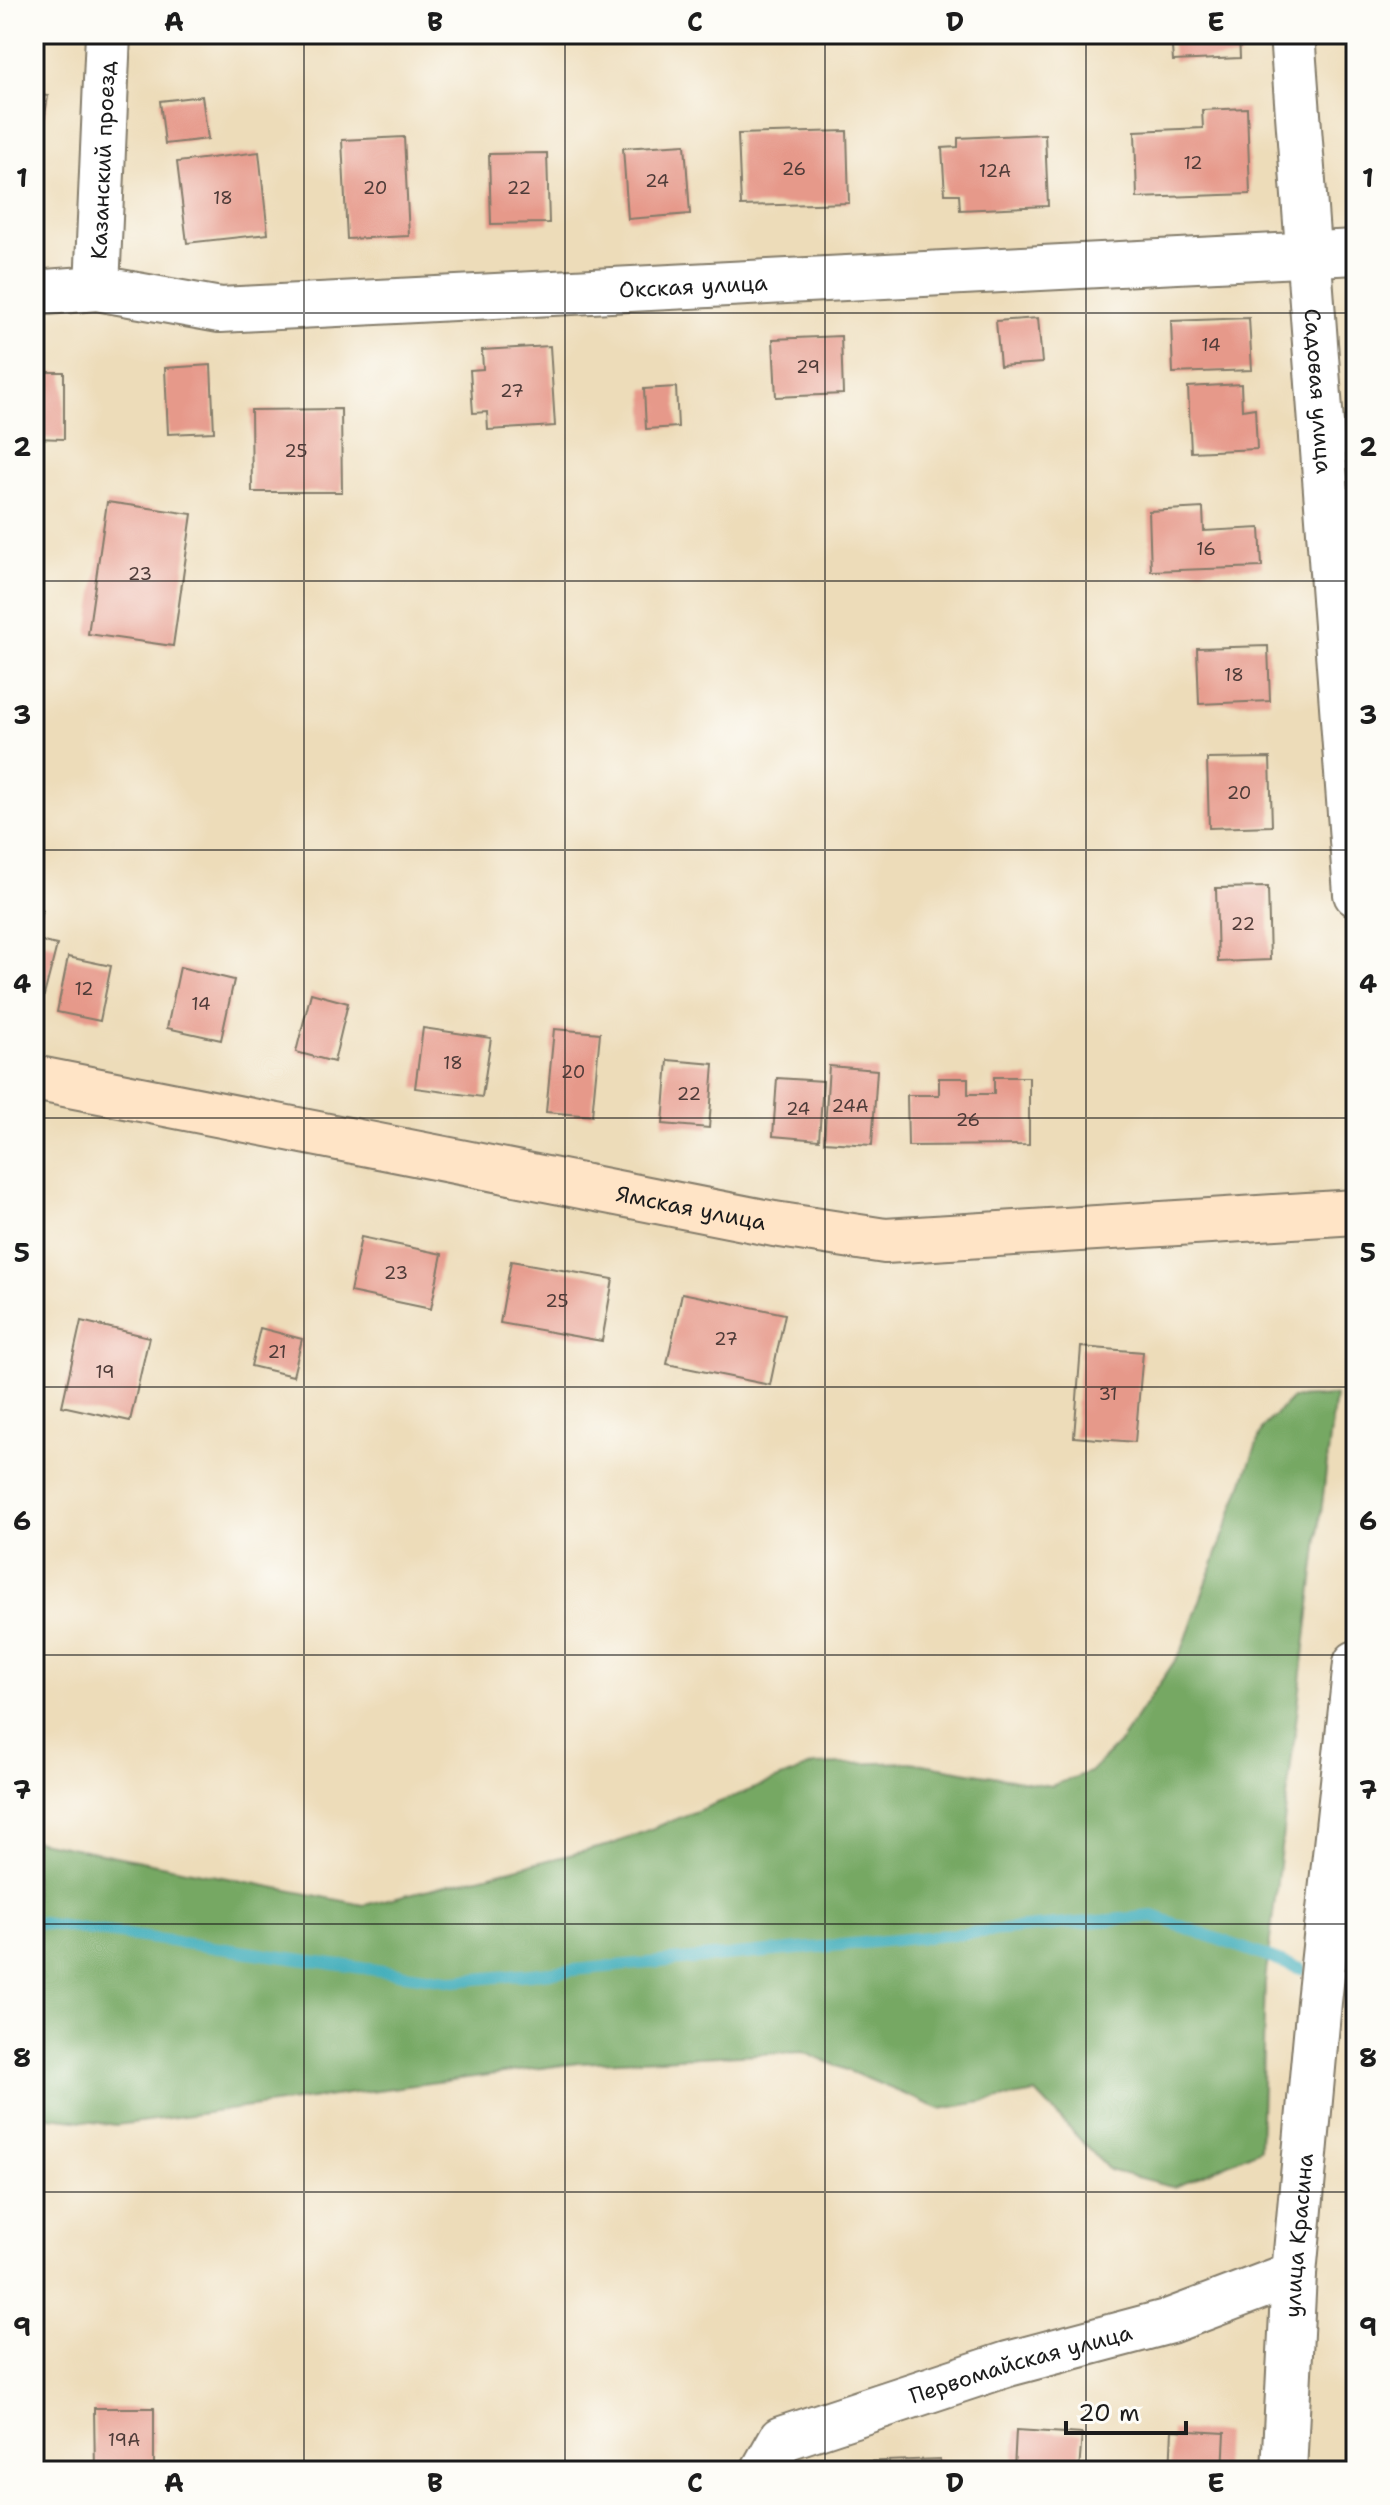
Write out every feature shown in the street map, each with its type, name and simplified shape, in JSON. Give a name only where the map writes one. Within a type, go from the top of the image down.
[{"type":"street","name":"Казанский проезд","points":[[97,288],[108,34]]},
{"type":"street","name":"Садовая улица","points":[[1292,34],[1356,894]]},
{"type":"street","name":"Окская улица","points":[[34,293],[97,288],[220,310],[1356,252]]},
{"type":"street","name":"Ямская улица","points":[[34,1078],[774,1224],[885,1241],[1356,1212]]},
{"type":"street","name":"улица Красина","points":[[1284,2471],[1294,2274],[1319,2002],[1356,1663]]},
{"type":"street","name":"Первомайская улица","points":[[763,2471],[781,2439],[1008,2364],[1170,2321],[1294,2274]]},
{"type":"green space","points":[[1335,1396],[1265,1982],[1260,2149],[1175,2187],[1109,2170],[1036,2093],[940,2109],[803,2052],[578,2063],[117,2125],[34,2115],[34,1840],[364,1905],[610,1845],[814,1765],[911,1762],[1051,1786],[1090,1772],[1120,1742],[1182,1650],[1263,1427],[1292,1398]]},
{"type":"building","points":[[1171,34],[1239,34],[1240,58],[1173,61]]},
{"type":"building","points":[[34,94],[48,96],[38,158],[34,157]]},
{"type":"building","points":[[202,96],[208,139],[165,144],[160,101]]},
{"type":"building","points":[[1247,108],[1250,194],[1137,198],[1135,131],[1203,128],[1202,110]]},
{"type":"building","points":[[847,131],[849,203],[741,206],[738,134]]},
{"type":"building","points":[[1045,134],[1048,206],[960,210],[959,194],[945,194],[942,148],[958,147],[958,138]]},
{"type":"building","points":[[404,137],[409,236],[347,239],[342,140]]},
{"type":"building","points":[[685,144],[690,214],[628,219],[623,148]]},
{"type":"building","points":[[259,152],[268,234],[187,243],[177,162]]},
{"type":"building","points":[[547,153],[549,223],[491,224],[489,154]]},
{"type":"building","points":[[1038,318],[1042,363],[1000,366],[996,321]]},
{"type":"building","points":[[1249,318],[1252,370],[1173,373],[1171,321]]},
{"type":"building","points":[[841,336],[843,394],[776,397],[773,339]]},
{"type":"building","points":[[550,346],[555,426],[488,430],[487,412],[473,413],[470,370],[483,369],[482,350]]},
{"type":"building","points":[[211,365],[214,432],[168,434],[165,368]]},
{"type":"building","points":[[34,372],[64,372],[64,439],[34,438]]},
{"type":"building","points":[[1241,384],[1242,410],[1255,408],[1257,449],[1191,452],[1188,387]]},
{"type":"building","points":[[676,387],[678,427],[646,429],[644,389]]},
{"type":"building","points":[[341,409],[342,492],[252,492],[251,410]]},
{"type":"building","points":[[107,502],[192,514],[173,646],[88,634]]},
{"type":"building","points":[[1203,508],[1204,531],[1260,528],[1262,567],[1151,571],[1149,511]]},
{"type":"building","points":[[1268,646],[1270,701],[1199,704],[1197,648]]},
{"type":"building","points":[[1270,758],[1272,826],[1209,828],[1207,759]]},
{"type":"building","points":[[1268,887],[1270,960],[1218,962],[1216,888]]},
{"type":"building","points":[[34,908],[42,910],[35,940],[34,939]]},
{"type":"building","points":[[34,940],[57,945],[41,1007],[34,1005]]},
{"type":"building","points":[[68,957],[111,966],[100,1021],[57,1012]]},
{"type":"building","points":[[180,967],[234,980],[221,1040],[167,1028]]},
{"type":"building","points":[[311,993],[348,1003],[334,1062],[296,1052]]},
{"type":"building","points":[[423,1028],[491,1038],[482,1097],[415,1088]]},
{"type":"building","points":[[554,1029],[600,1033],[592,1116],[546,1112]]},
{"type":"building","points":[[668,1060],[714,1064],[709,1128],[663,1124]]},
{"type":"building","points":[[829,1066],[877,1070],[872,1145],[824,1142]]},
{"type":"building","points":[[994,1077],[1029,1077],[1029,1145],[908,1146],[907,1095],[939,1095],[939,1078],[968,1078],[968,1094],[994,1094]]},
{"type":"building","points":[[777,1078],[823,1081],[819,1140],[773,1136]]},
{"type":"building","points":[[361,1237],[442,1254],[431,1309],[350,1292]]},
{"type":"building","points":[[511,1261],[613,1279],[602,1341],[500,1323]]},
{"type":"building","points":[[682,1293],[785,1314],[770,1385],[667,1364]]},
{"type":"building","points":[[81,1321],[149,1337],[130,1421],[62,1406]]},
{"type":"building","points":[[260,1328],[302,1339],[293,1376],[251,1366]]},
{"type":"building","points":[[1081,1347],[1143,1352],[1135,1442],[1074,1437]]},
{"type":"building","points":[[94,2408],[154,2408],[154,2471],[95,2471]]},
{"type":"building","points":[[1016,2430],[1082,2434],[1079,2471],[1014,2471]]},
{"type":"building","points":[[1172,2430],[1225,2433],[1223,2471],[1170,2471]]},
{"type":"building","points":[[940,2459],[941,2471],[858,2471],[858,2462]]},
{"type":"waterway","points":[[34,1922],[455,1981],[1153,1916],[1301,1969]]},
{"type":"waterway","points":[[1341,1982],[1356,1988]]}]
